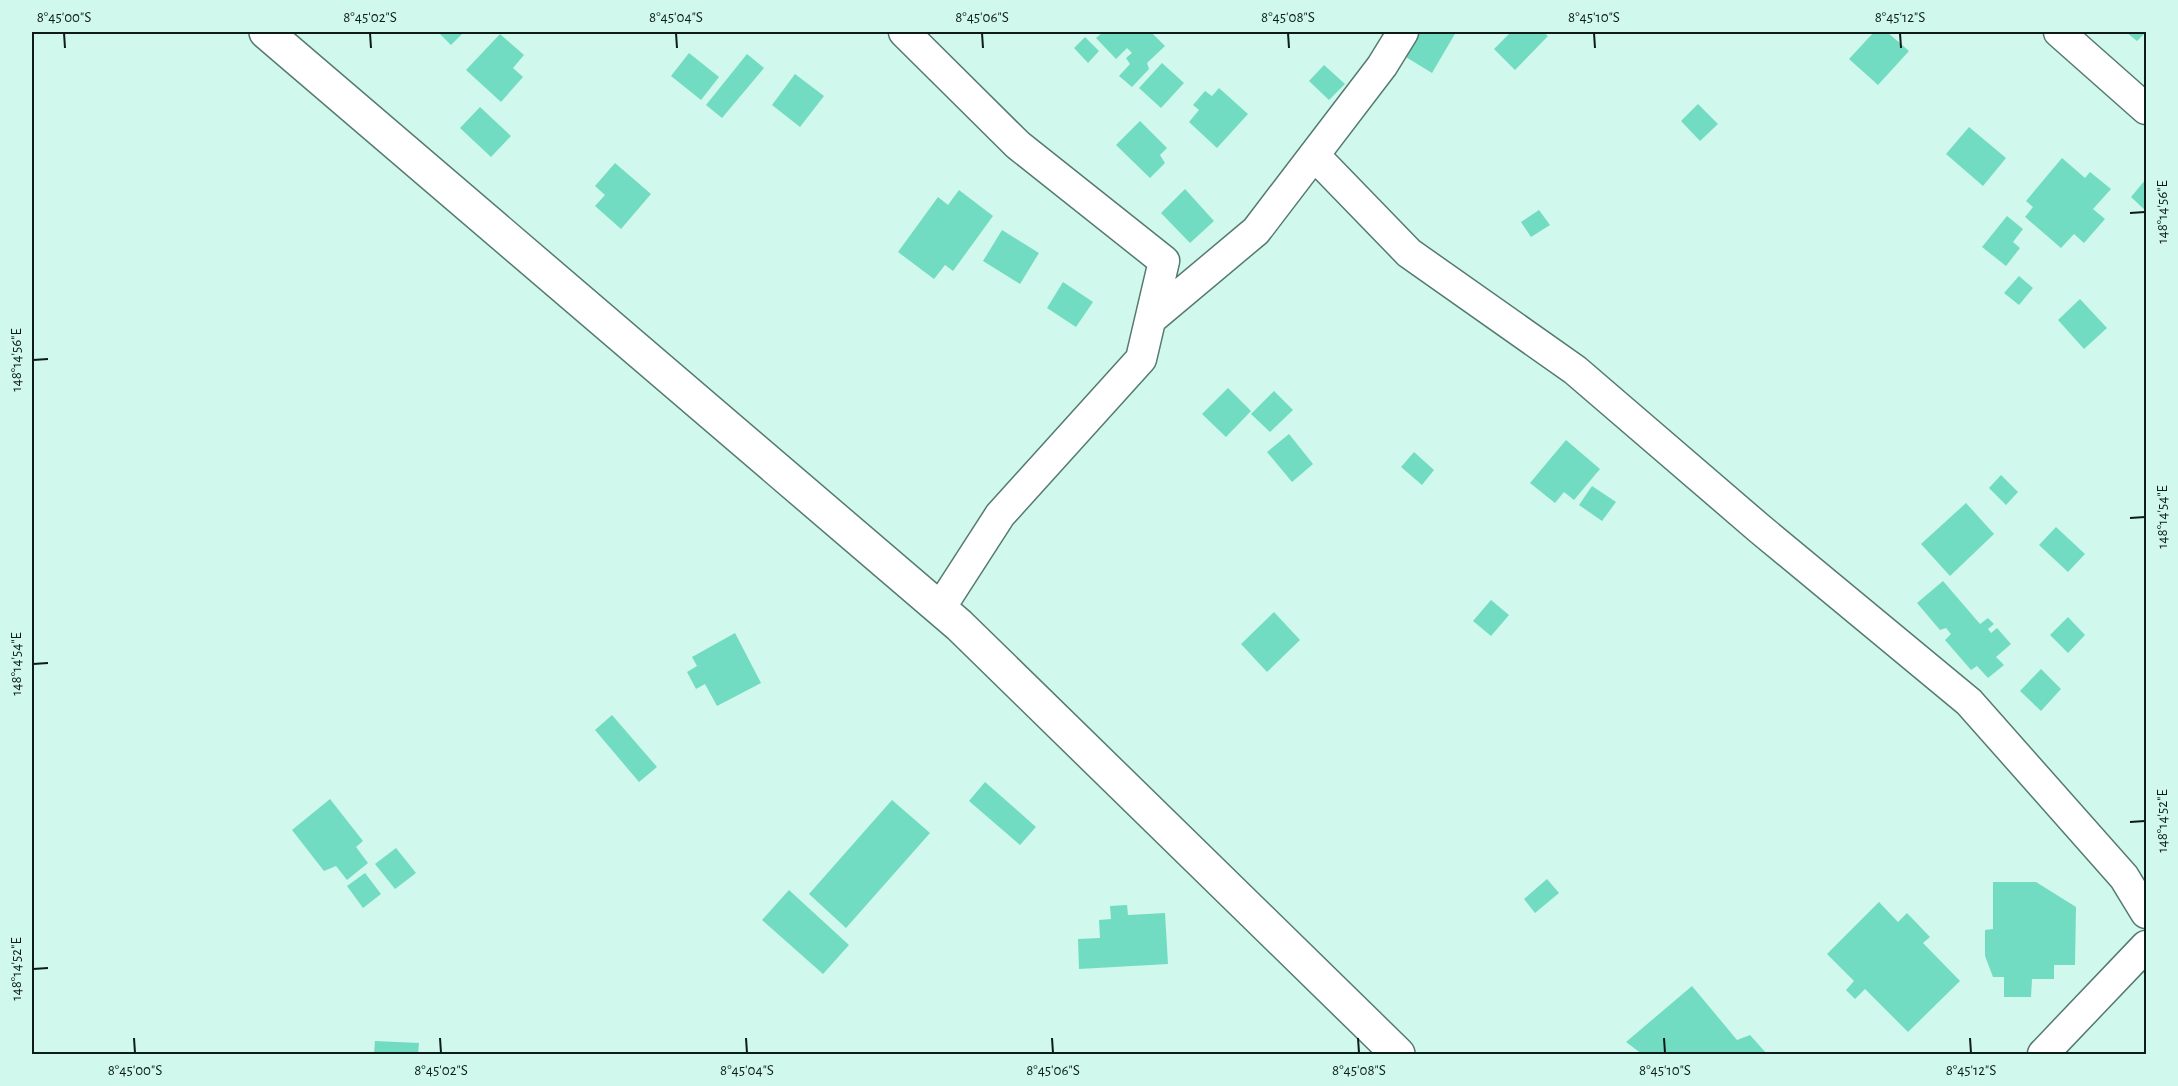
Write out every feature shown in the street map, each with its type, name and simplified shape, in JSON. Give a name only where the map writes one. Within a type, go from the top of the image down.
[{"type":"main road","points":[[266,32],[940,608],[1398,1054]]},
{"type":"street","points":[[904,32],[1018,145],[1164,261],[1141,359],[1000,515],[940,608]]},
{"type":"street","points":[[1151,319],[1256,231],[1382,66],[1403,32]]},
{"type":"street","points":[[2059,32],[2146,109]]},
{"type":"street","points":[[1314,155],[1409,253],[1575,370],[1760,529],[1969,702],[2124,877],[2146,913]]},
{"type":"street","points":[[2043,1054],[2146,946]]},
{"type":"building","points":[[438,32],[464,32],[451,45]]},
{"type":"building","points":[[1103,32],[1151,32],[1165,46],[1147,63],[1149,69],[1132,87],[1119,76],[1130,64],[1126,58],[1132,53],[1127,48],[1116,59],[1096,38]]},
{"type":"building","points":[[1414,32],[1456,32],[1432,73],[1401,54]]},
{"type":"building","points":[[1511,32],[1543,32],[1548,36],[1515,70],[1494,49]]},
{"type":"building","points":[[1874,32],[1887,32],[1909,51],[1878,85],[1849,59]]},
{"type":"building","points":[[2126,32],[2146,32],[2137,41]]},
{"type":"building","points":[[500,34],[524,55],[513,68],[523,77],[501,102],[466,70]]},
{"type":"building","points":[[1085,37],[1099,51],[1088,63],[1074,48]]},
{"type":"building","points":[[689,53],[719,77],[701,100],[671,76]]},
{"type":"building","points":[[747,54],[764,68],[722,118],[706,105]]},
{"type":"building","points":[[1162,63],[1184,83],[1161,108],[1139,88]]},
{"type":"building","points":[[1324,65],[1345,84],[1329,100],[1309,81]]},
{"type":"building","points":[[795,74],[824,96],[800,127],[772,105]]},
{"type":"building","points":[[1219,88],[1248,114],[1217,148],[1189,122],[1199,110],[1193,105],[1205,91],[1212,96]]},
{"type":"building","points":[[1698,104],[1718,124],[1700,141],[1681,121]]},
{"type":"building","points":[[480,107],[511,136],[491,157],[460,128]]},
{"type":"building","points":[[1140,121],[1167,148],[1160,155],[1165,163],[1150,178],[1116,145]]},
{"type":"building","points":[[1969,127],[2006,158],[1983,186],[1946,154]]},
{"type":"building","points":[[2062,158],[2085,178],[2090,172],[2111,189],[2093,209],[2105,219],[2084,243],[2074,234],[2061,248],[2025,217],[2033,207],[2026,201]]},
{"type":"building","points":[[615,163],[651,194],[621,229],[595,206],[605,195],[595,186]]},
{"type":"building","points":[[2146,179],[2146,211],[2131,197]]},
{"type":"building","points":[[1185,189],[1214,221],[1190,243],[1161,213]]},
{"type":"building","points":[[959,190],[993,216],[953,271],[945,265],[934,279],[898,252],[938,197],[948,205]]},
{"type":"building","points":[[1539,210],[1550,225],[1531,237],[1521,222]]},
{"type":"building","points":[[2007,216],[2023,229],[2013,242],[2020,248],[2006,266],[1982,247]]},
{"type":"building","points":[[1002,230],[1039,253],[1020,284],[983,261]]},
{"type":"building","points":[[2019,276],[2033,288],[2019,305],[2004,293]]},
{"type":"building","points":[[1063,282],[1093,302],[1076,327],[1047,308]]},
{"type":"building","points":[[2080,299],[2107,328],[2084,349],[2058,320]]},
{"type":"building","points":[[1228,388],[1251,411],[1226,437],[1202,414]]},
{"type":"building","points":[[1274,391],[1293,410],[1270,432],[1251,414]]},
{"type":"building","points":[[1289,434],[1313,464],[1292,482],[1267,452]]},
{"type":"building","points":[[1566,440],[1600,469],[1574,500],[1564,492],[1555,503],[1530,483]]},
{"type":"building","points":[[1414,452],[1434,470],[1422,485],[1401,467]]},
{"type":"building","points":[[2001,475],[2018,492],[2006,505],[1989,488]]},
{"type":"building","points":[[1592,486],[1616,502],[1602,521],[1579,505]]},
{"type":"building","points":[[1966,503],[1994,534],[1950,576],[1921,544]]},
{"type":"building","points":[[2056,527],[2085,554],[2068,572],[2039,545]]},
{"type":"building","points":[[1943,581],[1980,624],[1988,618],[1994,624],[1988,629],[1991,633],[1997,628],[2011,644],[1996,657],[2004,665],[1988,678],[1977,666],[1971,670],[1945,640],[1951,634],[1946,628],[1940,630],[1917,603]]},
{"type":"building","points":[[1491,600],[1509,615],[1491,636],[1473,621]]},
{"type":"building","points":[[1274,612],[1300,640],[1267,672],[1241,644]]},
{"type":"building","points":[[2068,617],[2085,635],[2068,653],[2050,635]]},
{"type":"building","points":[[735,633],[761,683],[717,706],[705,684],[696,689],[687,672],[697,666],[692,657]]},
{"type":"building","points":[[2041,669],[2061,689],[2041,711],[2020,691]]},
{"type":"building","points":[[612,715],[657,767],[639,782],[595,730]]},
{"type":"building","points":[[985,782],[1036,827],[1020,845],[969,801]]},
{"type":"building","points":[[330,799],[363,841],[356,847],[368,863],[347,880],[336,866],[324,871],[292,830]]},
{"type":"building","points":[[892,800],[930,833],[846,928],[809,894]]},
{"type":"building","points":[[396,848],[416,873],[395,889],[375,864]]},
{"type":"building","points":[[365,873],[381,894],[363,908],[347,886]]},
{"type":"building","points":[[1547,879],[1559,893],[1535,913],[1524,899]]},
{"type":"building","points":[[1993,882],[2036,882],[2076,907],[2075,965],[2054,965],[2054,979],[2032,979],[2031,997],[2004,997],[2004,977],[1993,977],[1985,956],[1985,930],[1993,929]]},
{"type":"building","points":[[789,890],[849,945],[823,974],[762,920]]},
{"type":"building","points":[[1879,902],[1898,922],[1907,913],[1930,937],[1923,943],[1960,981],[1908,1032],[1865,989],[1855,999],[1846,990],[1854,981],[1827,954]]},
{"type":"building","points":[[1127,905],[1128,915],[1165,913],[1168,964],[1079,969],[1078,939],[1100,938],[1099,920],[1111,919],[1110,906]]},
{"type":"building","points":[[1692,986],[1737,1040],[1750,1035],[1767,1054],[1642,1054],[1626,1042]]},
{"type":"building","points":[[375,1041],[419,1043],[418,1054],[374,1054]]}]
